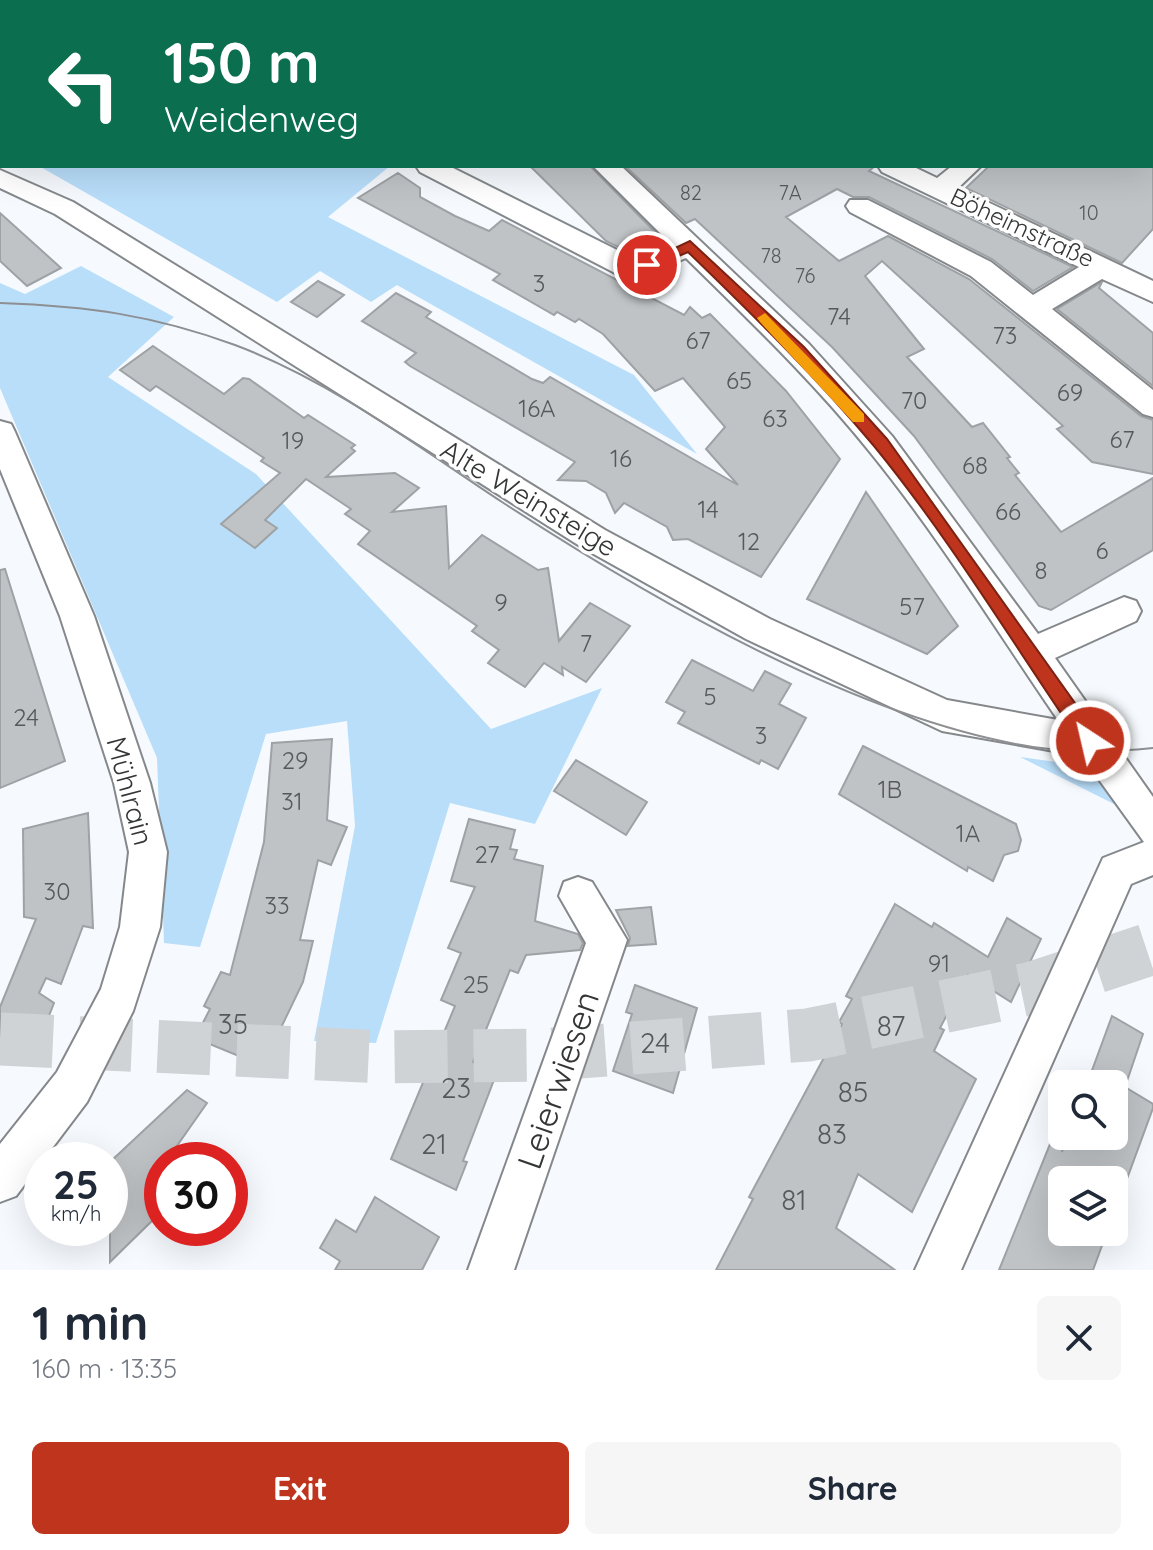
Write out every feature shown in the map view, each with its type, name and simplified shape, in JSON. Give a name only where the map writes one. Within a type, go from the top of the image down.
[{"type":"street","points":[[433,168],[627,267],[647,265],[690,246]]},
{"type":"street","points":[[608,168],[799,351],[881,444],[947,531],[1153,828]]},
{"type":"street","name":"Böheimstraße","points":[[895,168],[1153,291]]},
{"type":"street","points":[[940,189],[966,168]]},
{"type":"street","name":"Alte Weinsteige","points":[[0,178],[64,208],[594,539],[758,629],[942,715],[989,726],[1090,741]]},
{"type":"street","points":[[859,206],[981,269],[1153,406]]},
{"type":"street","points":[[1032,308],[1102,266]]},
{"type":"street","name":"Mühlrain","points":[[0,432],[77,616],[132,783],[148,852],[140,927],[119,997],[72,1087],[0,1180]]},
{"type":"street","points":[[1030,654],[1124,611]]},
{"type":"street","points":[[938,1270],[1117,871],[1153,857]]},
{"type":"street","name":"Leierwiesen","points":[[491,1270],[607,940],[578,896]]},
{"type":"shaded area","points":[[42,168],[388,168],[328,217],[634,375],[697,454],[397,285],[371,302],[320,271],[277,302]]},
{"type":"shaded area","points":[[81,266],[174,317],[108,377],[256,474],[491,729],[602,688],[535,824],[450,803],[376,1043],[314,1041],[355,826],[347,721],[266,734],[200,947],[164,943],[157,758],[0,388],[0,283],[25,294]]},
{"type":"shaded area","points":[[1020,757],[1093,767],[1120,807]]},
{"type":"building","points":[[532,168],[592,168],[659,236],[626,251],[606,241]]},
{"type":"building","points":[[627,168],[873,168],[869,171],[1073,267],[1033,291],[992,259],[869,197],[853,197],[837,189],[786,217],[839,261],[888,236],[969,279],[1141,416],[1153,420],[1153,474],[1092,462],[1057,429],[1063,426],[882,261],[865,276],[924,349],[907,357],[972,427],[983,423],[1010,457],[1007,458],[1019,473],[1015,475],[1061,532],[1153,478],[1153,550],[1051,610],[1039,606],[914,436],[832,347],[695,219],[686,223]]},
{"type":"building","points":[[987,168],[1153,168],[1153,229],[1122,263],[966,188]]},
{"type":"building","points":[[398,173],[420,188],[420,197],[455,216],[489,231],[502,220],[684,315],[690,307],[702,318],[710,314],[786,391],[840,459],[761,577],[688,539],[673,540],[667,527],[624,503],[615,513],[606,493],[586,481],[558,480],[575,462],[410,366],[405,362],[416,353],[362,321],[396,293],[431,312],[426,317],[532,379],[543,383],[550,377],[738,485],[706,449],[725,427],[683,378],[655,391],[603,334],[579,319],[575,322],[557,312],[554,315],[493,280],[500,274],[358,198]]},
{"type":"building","points":[[0,213],[61,268],[27,286],[0,261]]},
{"type":"building","points":[[318,281],[344,295],[317,317],[291,302]]},
{"type":"building","points":[[1102,282],[1099,288],[1153,333],[1153,386],[1057,309]]},
{"type":"building","points":[[153,346],[224,394],[243,378],[249,379],[304,418],[308,415],[355,445],[351,448],[355,451],[326,477],[395,473],[419,488],[392,512],[446,506],[449,568],[482,535],[538,570],[548,568],[559,641],[590,603],[630,626],[586,682],[562,667],[563,675],[544,663],[525,687],[488,663],[499,650],[472,631],[477,626],[358,544],[370,531],[345,514],[351,509],[306,479],[265,520],[277,528],[255,548],[221,524],[280,473],[261,461],[264,458],[156,386],[150,391],[120,370]]},
{"type":"building","points":[[866,492],[958,626],[927,654],[807,599]]},
{"type":"building","points":[[5,569],[65,761],[0,788],[0,570]]},
{"type":"building","points":[[692,660],[753,691],[765,671],[791,684],[779,704],[806,718],[778,769],[761,760],[759,764],[678,723],[685,712],[666,702]]},
{"type":"building","points":[[332,739],[327,820],[347,827],[331,865],[318,860],[300,940],[313,941],[303,982],[265,1061],[249,1054],[246,1059],[195,1038],[210,1009],[204,1006],[221,972],[230,975],[264,842],[272,743]]},
{"type":"building","points":[[863,746],[1016,824],[1021,840],[1018,851],[1004,855],[993,881],[968,867],[967,871],[839,794]]},
{"type":"building","points":[[576,760],[647,802],[626,835],[554,791]]},
{"type":"building","points":[[88,813],[93,928],[83,926],[61,984],[46,978],[39,993],[54,1003],[34,1054],[0,1048],[0,1007],[36,919],[24,917],[23,829]]},
{"type":"building","points":[[469,819],[515,830],[510,849],[517,850],[514,859],[543,866],[535,921],[578,934],[583,943],[580,950],[526,955],[518,973],[510,970],[473,1062],[497,1072],[463,1161],[467,1162],[456,1190],[391,1159],[455,1006],[441,1000],[461,953],[448,948],[475,887],[451,881]]},
{"type":"building","points":[[895,904],[932,927],[934,923],[988,957],[1007,918],[1041,939],[1011,1002],[968,975],[940,1028],[944,1030],[934,1051],[976,1079],[912,1212],[858,1174],[836,1228],[895,1270],[716,1270],[753,1199],[749,1197],[842,1024],[839,1022],[852,999],[846,996]]},
{"type":"building","points":[[651,907],[656,944],[628,946],[630,938],[616,910]]},
{"type":"building","points":[[635,985],[697,1008],[673,1093],[613,1071],[632,1014],[626,1012]]},
{"type":"building","points":[[1112,1016],[1143,1034],[1128,1078],[1128,1070],[1092,1070]]},
{"type":"building","points":[[1128,1089],[1153,1104],[1128,1176],[1128,1166],[1048,1166],[1048,1246],[1102,1246],[1093,1270],[999,1270],[1048,1149],[1062,1152],[1128,1150]]},
{"type":"building","points":[[187,1090],[207,1103],[180,1142],[144,1142],[144,1229],[128,1244],[128,1145]]},
{"type":"building","points":[[375,1197],[439,1237],[422,1270],[335,1270],[340,1261],[320,1248],[336,1220],[356,1232]]},
{"type":"building","points":[[110,1246],[126,1246],[110,1262]]},
{"type":"tunnel","points":[[0,1039],[384,1057],[540,1055],[808,1035],[1033,988],[1153,948]]},
{"type":"tram line","points":[[0,303],[91,310],[148,319],[205,335],[271,360],[373,416],[560,539],[689,615],[827,683],[897,711],[966,732],[1033,747],[1093,751],[1153,748]]},
{"type":"slow traffic","points":[[765,318],[799,351],[858,418]]},
{"type":"route","points":[[647,265],[690,246],[799,351],[881,444],[947,531],[1090,741]]}]
